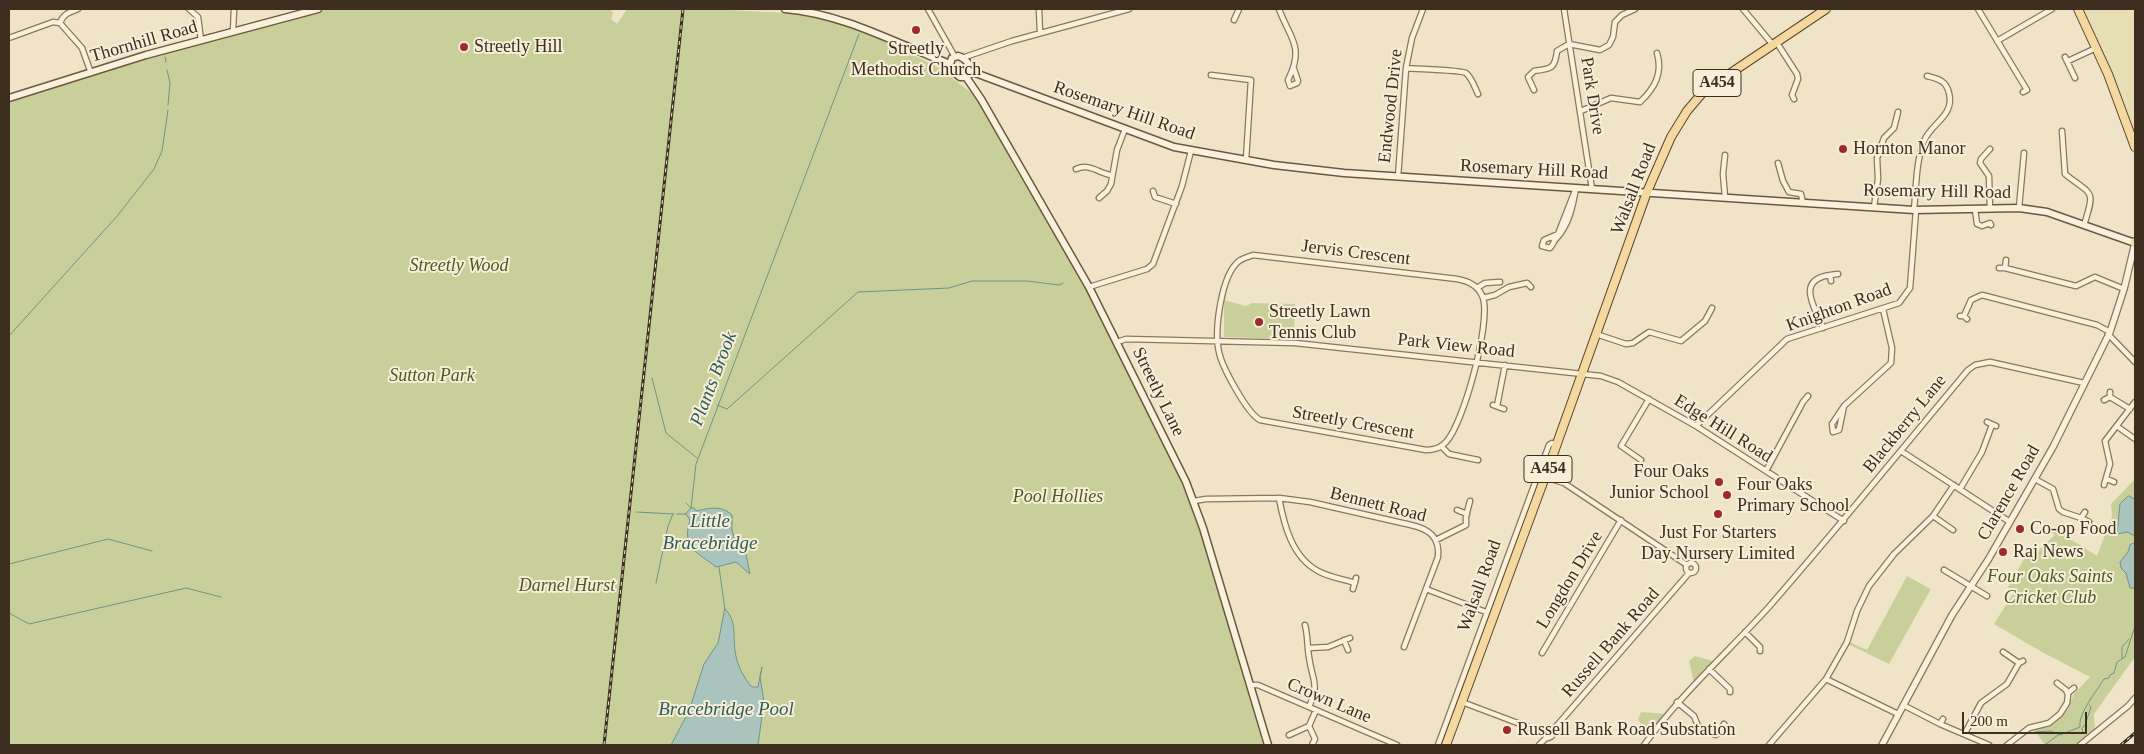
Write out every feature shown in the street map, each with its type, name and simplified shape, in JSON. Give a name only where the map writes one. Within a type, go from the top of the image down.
[{"type":"main road","name":"Thornhill Road","points":[[9,98],[201,40],[318,9]]},
{"type":"main road","points":[[785,9],[819,14],[866,29],[950,64],[958,76],[966,77],[970,71],[968,62],[959,57],[950,64]]},
{"type":"main road","name":"Walsall Road","points":[[1446,745],[1647,192],[1671,137],[1704,91],[1826,9]]},
{"type":"main road","points":[[2078,9],[2096,48],[2135,147]]},
{"type":"main road","name":"Rosemary Hill Road","points":[[970,71],[1125,130],[1190,151],[1246,160],[1344,173],[1915,210],[2019,208],[2047,212],[2135,242]]},
{"type":"main road","name":"Streetly Lane","points":[[966,77],[981,98],[1023,176],[1056,228],[1089,287],[1194,501],[1268,745]]},
{"type":"street","points":[[60,23],[66,14],[78,9]]},
{"type":"street","points":[[189,9],[198,17],[201,40]]},
{"type":"street","points":[[233,32],[234,9]]},
{"type":"street","points":[[928,9],[959,57],[1129,9]]},
{"type":"street","points":[[1039,9],[1040,33]]},
{"type":"street","points":[[1234,20],[1239,9]]},
{"type":"street","points":[[1279,9],[1284,24],[1295,42],[1294,69]]},
{"type":"street","name":"Endwood Drive","points":[[1398,177],[1406,68],[1412,38],[1423,9]]},
{"type":"street","name":"Park Drive","points":[[1564,9],[1592,189]]},
{"type":"street","points":[[1534,90],[1528,77],[1534,71],[1549,69],[1556,63],[1557,51],[1569,44],[1600,50],[1609,45],[1613,38],[1615,22],[1622,15],[1635,9]]},
{"type":"street","points":[[1744,9],[1775,44],[1797,74],[1798,79],[1793,97],[1785,95]]},
{"type":"street","points":[[1978,9],[2027,90]]},
{"type":"street","points":[[1997,41],[2052,9]]},
{"type":"street","points":[[16,43],[11,38],[53,22],[60,23],[82,48],[91,73]]},
{"type":"street","points":[[41,27],[44,32]]},
{"type":"street","points":[[2075,78],[2066,59],[2096,48]]},
{"type":"street","points":[[1581,111],[1611,98],[1640,102],[1649,94],[1657,80],[1661,66],[1657,53]]},
{"type":"street","points":[[1406,68],[1432,71],[1461,71],[1468,75],[1470,84],[1478,94]]},
{"type":"street","points":[[1211,75],[1251,80],[1246,160]]},
{"type":"street","name":"Knighton Road","points":[[1696,426],[1787,340],[1899,303],[1910,288],[1916,184],[1924,140],[1946,114],[1950,105],[1948,87],[1939,78],[1929,78]]},
{"type":"street","points":[[1874,207],[1878,179],[1877,158],[1884,138],[1894,128],[1898,112]]},
{"type":"street","points":[[1098,198],[1105,196],[1111,184],[1111,175],[1117,150],[1125,130]]},
{"type":"street","points":[[2062,131],[2065,174],[2088,190],[2091,196],[2092,202],[2084,225]]},
{"type":"street","points":[[1990,149],[1980,161],[1989,176],[1990,209]]},
{"type":"street","points":[[1089,287],[1147,269],[1153,264],[1176,204],[1190,151]]},
{"type":"street","points":[[2019,208],[2024,153]]},
{"type":"street","points":[[1725,155],[1723,174],[1726,185],[1725,197]]},
{"type":"street","points":[[1778,163],[1783,181],[1789,192],[1801,194],[1803,203]]},
{"type":"street","points":[[1076,169],[1084,166],[1111,175]]},
{"type":"street","points":[[1084,166],[1085,173]]},
{"type":"street","points":[[1553,238],[1558,234],[1576,188]]},
{"type":"street","points":[[1153,191],[1155,197],[1176,204]]},
{"type":"street","points":[[1975,209],[1977,224],[1982,226],[1990,223],[1991,225]]},
{"type":"street","name":"Clarence Road","points":[[1882,745],[1970,586],[1988,560],[2035,479],[2084,383],[2109,333],[2124,289],[2135,242]]},
{"type":"street","name":"Jervis Crescent","points":[[1218,341],[1220,303],[1228,276],[1238,262],[1253,255],[1465,280],[1477,288]]},
{"type":"street","points":[[2006,260],[2002,268],[2076,286],[2096,277],[2124,289]]},
{"type":"street","points":[[1824,328],[1809,294],[1810,288],[1814,281],[1821,276],[1830,278],[1838,274]]},
{"type":"street","points":[[1483,298],[1495,296],[1509,287],[1527,283],[1530,278]]},
{"type":"street","points":[[1478,460],[1449,454],[1441,446],[1449,438],[1458,420],[1477,362],[1484,309],[1483,298],[1477,288],[1484,283],[1500,282]]},
{"type":"street","points":[[1527,283],[1531,287]]},
{"type":"street","points":[[1964,317],[1971,300],[1982,295],[2097,325],[2109,333],[2135,362]]},
{"type":"street","points":[[1596,334],[1626,344],[1633,343],[1649,332],[1681,341],[1705,322],[1712,308]]},
{"type":"street","points":[[1844,406],[1839,430],[1833,432],[1832,424],[1844,406],[1891,363],[1892,348],[1884,309]]},
{"type":"street","name":"Park View Road","points":[[1117,342],[1126,339],[1295,343],[1582,374]]},
{"type":"street","name":"Streetly Crescent","points":[[1218,341],[1220,356],[1241,398],[1250,413],[1260,420],[1426,450],[1441,446]]},
{"type":"street","name":"Blackberry Lane","points":[[1644,745],[1677,702],[1745,632],[1844,521],[1968,370],[1975,365],[1990,362],[2084,383]]},
{"type":"street","points":[[1504,409],[1495,406],[1505,365]]},
{"type":"street","name":"Edge Hill Road","points":[[1582,374],[1610,378],[1696,426],[1844,521]]},
{"type":"street","points":[[2104,400],[2110,395],[2130,409]]},
{"type":"street","points":[[1766,471],[1802,402],[1808,396]]},
{"type":"street","points":[[1641,460],[1620,446],[1649,400]]},
{"type":"street","points":[[2104,485],[2110,464],[2105,441],[2135,402]]},
{"type":"street","points":[[1960,489],[1982,452],[1994,425],[1987,422]]},
{"type":"street","points":[[2118,426],[2135,439]]},
{"type":"street","name":"Walsall Road","points":[[1438,745],[1549,445],[1552,443],[1556,444]]},
{"type":"street","points":[[1900,451],[2010,522]]},
{"type":"street","points":[[1545,477],[1564,484],[1687,565]]},
{"type":"street","points":[[2035,479],[2053,489],[2060,509],[2063,512],[2089,522]]},
{"type":"street","points":[[2107,479],[2114,482]]},
{"type":"street","points":[[1769,745],[1826,679],[1846,642],[1857,611],[1869,586],[1894,554],[1933,516],[1954,485]]},
{"type":"street","points":[[1279,498],[1291,539],[1296,551],[1306,563],[1319,572],[1355,583]]},
{"type":"street","name":"Bennett Road","points":[[1194,501],[1206,499],[1279,498],[1310,502],[1423,528],[1431,533],[1436,540],[1438,557],[1404,647]]},
{"type":"street","points":[[1436,540],[1467,527],[1470,501]]},
{"type":"street","points":[[1457,510],[1467,514]]},
{"type":"street","points":[[2081,518],[2085,512]]},
{"type":"street","points":[[1933,516],[1952,530]]},
{"type":"street","name":"Longdon Drive","points":[[1542,653],[1621,520]]},
{"type":"street","points":[[1692,563],[1696,566],[1694,572],[1689,574],[1685,569],[1687,565],[1692,563]]},
{"type":"street","points":[[1944,570],[1987,596]]},
{"type":"street","name":"Russell Bank Road","points":[[1545,735],[1548,728],[1553,730],[1689,574]]},
{"type":"street","points":[[1426,589],[1486,612]]},
{"type":"street","points":[[1304,629],[1316,686],[1309,707]]},
{"type":"street","points":[[1745,632],[1760,646],[1760,651]]},
{"type":"street","points":[[1309,648],[1328,647],[1350,638]]},
{"type":"street","points":[[1344,640],[1348,650]]},
{"type":"street","points":[[1965,734],[1981,703],[2007,684],[2021,662],[2003,652]]},
{"type":"street","points":[[1709,669],[1730,689],[1730,692]]},
{"type":"street","points":[[1826,679],[1898,714]]},
{"type":"street","points":[[2057,683],[2068,693]]},
{"type":"street","name":"Crown Lane","points":[[1251,685],[1258,685],[1397,745]]},
{"type":"street","points":[[2007,745],[2029,728],[2049,723],[2060,714],[2067,703],[2068,693],[2074,688]]},
{"type":"street","points":[[2080,745],[2128,706],[2135,698]]},
{"type":"street","points":[[1462,702],[1545,735],[1540,745]]},
{"type":"street","points":[[1677,702],[1694,716],[1698,726],[1715,735],[1719,733],[1724,724]]},
{"type":"street","points":[[1903,705],[1985,744]]},
{"type":"street","points":[[1289,735],[1309,726],[1316,710]]},
{"type":"street","points":[[1309,726],[1314,739],[1312,745]]},
{"type":"shaded area","points":[[2082,9],[2135,9],[2135,126],[2131,127]]},
{"type":"green space","name":"Sutton Park","points":[[329,9],[610,9],[613,13],[611,19],[617,24],[627,9],[705,9],[789,13],[832,21],[874,36],[944,70],[978,99],[1021,178],[1054,229],[1103,321],[1102,325],[1104,325],[1116,347],[1184,484],[1200,529],[1263,745],[9,745],[9,100],[236,32]]},
{"type":"green space","name":"Streetly Lawn Tennis Club","points":[[1224,300],[1246,306],[1252,303],[1295,304],[1294,339],[1224,337]]},
{"type":"green space","name":"Four Oaks Saints Cricket Club","points":[[2135,479],[2135,657],[2094,714],[2095,731],[2077,745],[2045,745],[2033,728],[2051,725],[2068,707],[2074,694],[2090,677],[1994,624],[2014,592],[2008,587],[2031,547],[2038,551],[2055,535],[2050,532],[2053,528],[2097,556],[2112,516],[2111,504]]},
{"type":"green space","points":[[1907,576],[1931,589],[1889,664],[1848,644],[1849,642],[1867,650]]},
{"type":"green space","points":[[1695,656],[1716,662],[1694,683],[1689,661]]},
{"type":"green space","points":[[1641,712],[1667,714],[1649,738],[1638,719]]},
{"type":"water","points":[[2129,496],[2135,498],[2135,536],[2127,532],[2117,534],[2120,504]]},
{"type":"water","name":"Little Bracebridge","points":[[691,508],[694,508],[696,511],[711,508],[719,509],[732,515],[732,530],[735,541],[746,554],[750,574],[736,562],[716,567],[693,549],[688,537],[690,520],[686,514]]},
{"type":"water","points":[[2135,543],[2135,588],[2130,588],[2126,573],[2121,568],[2120,562],[2128,552],[2130,545]]},
{"type":"water","name":"Bracebridge Pool","points":[[725,609],[733,623],[735,651],[741,671],[752,687],[758,687],[760,677],[764,702],[758,745],[671,745],[689,711],[704,664],[718,643]]},
{"type":"waterway","name":"Plants Brook","points":[[691,508],[696,464],[859,34]]},
{"type":"waterway","points":[[165,57],[166,62]]},
{"type":"waterway","points":[[167,70],[170,83],[168,105]]},
{"type":"waterway","points":[[9,336],[118,215],[154,169],[162,151],[168,110]]},
{"type":"waterway","points":[[717,405],[727,409],[858,292],[949,288],[972,281],[1027,281],[1059,285],[1063,283]]},
{"type":"waterway","points":[[652,378],[666,433],[697,458]]},
{"type":"waterway","name":"Plants Brook","points":[[686,503],[691,508]]},
{"type":"waterway","points":[[636,512],[674,514]]},
{"type":"waterway","points":[[656,583],[668,526],[673,514]]},
{"type":"waterway","points":[[677,514],[686,514]]},
{"type":"waterway","points":[[9,564],[108,539],[152,551]]},
{"type":"waterway","name":"Plants Brook","points":[[719,567],[725,610]]},
{"type":"waterway","points":[[9,613],[29,624],[186,588],[221,597]]},
{"type":"waterway","points":[[2035,732],[2051,731],[2060,735],[2080,727],[2082,715],[2089,702],[2104,679],[2109,678],[2114,673],[2117,662],[2125,657],[2135,626]]},
{"type":"waterway","points":[[2122,658],[2122,647],[2129,639]]},
{"type":"waterway","points":[[2083,733],[2082,728],[2085,725],[2091,707],[2089,705]]},
{"type":"waterway","points":[[2045,745],[2058,735]]},
{"type":"railway","points":[[604,745],[683,9]]},
{"type":"railway","points":[[2121,745],[2135,733]]},
{"type":"place","name":"Streetly Methodist Church","points":[[916,30]]},
{"type":"place","name":"Streetly Hill","points":[[464,47]]},
{"type":"place","name":"Hornton Manor","points":[[1843,149]]},
{"type":"place","name":"Streetly Lawn Tennis Club","points":[[1259,322]]},
{"type":"place","name":"Four Oaks Junior School","points":[[1719,482]]},
{"type":"place","name":"Four Oaks Primary School","points":[[1727,495]]},
{"type":"place","name":"Just For Starters Day Nursery Limited","points":[[1718,514]]},
{"type":"place","name":"Co-op Food","points":[[2020,529]]},
{"type":"place","name":"Raj News","points":[[2003,552]]},
{"type":"place","name":"Russell Bank Road Substation","points":[[1507,730]]},
{"type":"park label","name":"Streetly Wood","points":[[459,266]]},
{"type":"park label","name":"Pool Hollies","points":[[1058,497]]},
{"type":"park label","name":"Darnel Hurst","points":[[567,586]]}]
